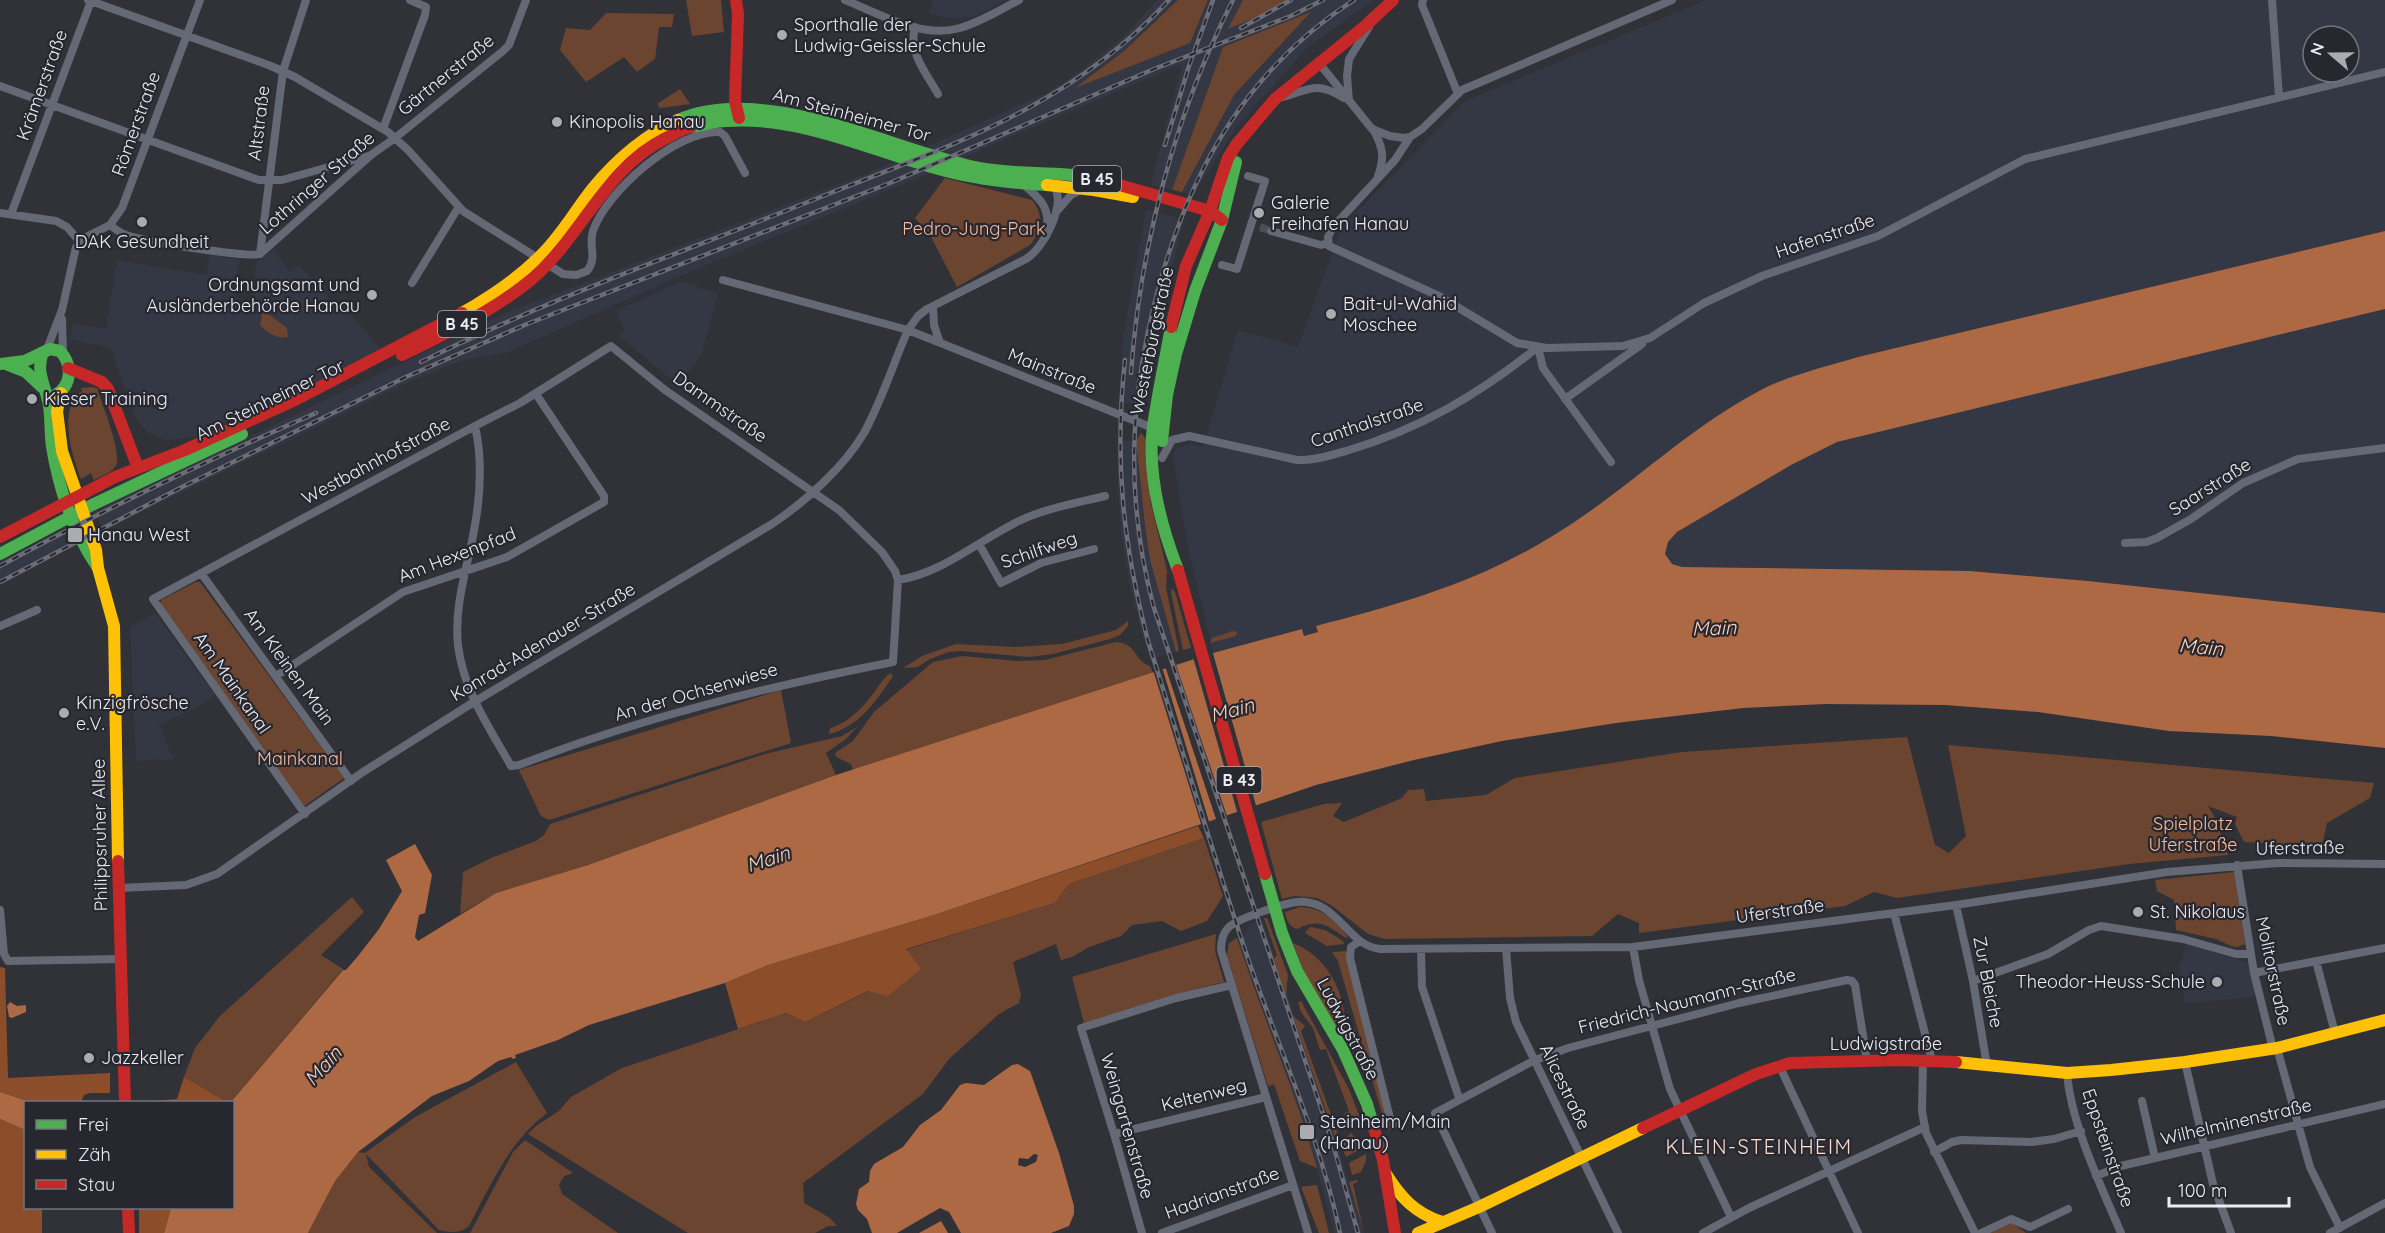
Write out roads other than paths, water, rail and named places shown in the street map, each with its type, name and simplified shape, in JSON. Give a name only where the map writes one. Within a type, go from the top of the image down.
[{"type":"main road","points":[[736,0],[738,14],[737,114]]},
{"type":"main road","points":[[738,14],[744,0]]},
{"type":"main road","name":"Westerburgstraße","points":[[1181,577],[1166,538],[1153,462],[1182,278],[1228,158],[1245,134],[1275,99],[1393,0]]},
{"type":"main road","points":[[710,110],[728,99],[736,77]]},
{"type":"main road","name":"Am Steinheimer Tor","points":[[0,537],[86,492],[277,408],[381,357],[484,300],[544,261],[555,241],[607,171],[629,148],[674,121],[710,110],[737,114],[890,149],[1022,184],[1120,194],[1208,214]]},
{"type":"main road","name":"Am Steinheimer Tor","points":[[0,554],[143,480],[281,417],[487,311],[522,287],[544,261],[572,236],[617,176],[646,148],[661,139],[737,114]]},
{"type":"main road","name":"Westerburgstraße","points":[[1181,577],[1169,519],[1157,430],[1165,410],[1176,354],[1194,291],[1222,220],[1232,174],[1245,134]]},
{"type":"main road","name":"Am Steinheimer Tor","points":[[977,172],[1097,179],[1145,191],[1208,214]]},
{"type":"main road","name":"B 45","points":[[1208,214],[1222,220]]},
{"type":"main road","points":[[3,364],[26,360],[45,351],[57,349],[63,353],[69,381],[62,393],[58,409],[63,452],[67,471],[96,549],[99,569]]},
{"type":"main road","points":[[45,351],[39,362],[49,405],[52,448],[59,479],[88,557],[99,569]]},
{"type":"main road","points":[[3,364],[27,372],[52,396],[94,380]]},
{"type":"main road","points":[[68,368],[102,382],[108,389],[143,480]]},
{"type":"main road","name":"Philippsruher Allee","points":[[99,569],[108,596],[114,626],[125,1101]]},
{"type":"main road","name":"Ludwigstraße","points":[[1181,577],[1276,915],[1297,971],[1343,1050],[1360,1086],[1373,1122],[1386,1174],[1395,1233]]},
{"type":"main road","name":"Ludwigstraße","points":[[1418,1233],[1479,1207],[1779,1065],[1801,1062],[1927,1060],[2067,1073],[2184,1062],[2275,1048],[2385,1020]]},
{"type":"main road","points":[[1386,1174],[1404,1202],[1425,1216],[1442,1222]]},
{"type":"main road","points":[[128,1209],[129,1233]]},
{"type":"street","name":"Römerstraße","points":[[80,242],[110,225],[125,202],[200,0]]},
{"type":"street","name":"Altstraße","points":[[260,254],[283,71],[306,0]]},
{"type":"street","points":[[383,129],[425,15],[426,7],[410,0]]},
{"type":"street","name":"Gärtnerstraße","points":[[395,138],[509,45],[526,0]]},
{"type":"street","points":[[845,0],[915,27],[935,30],[959,28],[988,17],[1019,0]]},
{"type":"street","points":[[1423,0],[1422,5],[1458,94]]},
{"type":"street","points":[[1377,179],[1383,160],[1393,143],[1410,137],[1422,129],[1458,94],[1672,0]]},
{"type":"street","points":[[2272,0],[2279,97]]},
{"type":"street","points":[[89,1],[283,71],[383,129],[395,138],[458,208],[558,271],[569,275],[587,271],[593,260],[591,241],[593,230],[613,199],[646,164],[678,145],[704,134],[720,132],[725,136],[745,173]]},
{"type":"street","name":"Krämerstraße","points":[[11,214],[53,106],[89,1]]},
{"type":"street","points":[[1349,101],[1348,59],[1374,18]]},
{"type":"street","points":[[915,27],[912,41],[916,56],[938,94]]},
{"type":"street","points":[[1319,63],[1372,129],[1381,144],[1383,160]]},
{"type":"street","name":"Hafenstraße","points":[[1271,231],[1321,245],[1328,243],[1331,249],[1439,297],[1511,340],[1538,347],[1623,346],[1650,338],[1704,303],[1730,290],[1796,264],[1864,243],[2025,159],[2385,72]]},
{"type":"street","points":[[0,86],[242,176],[269,181],[308,174],[371,155]]},
{"type":"street","points":[[1275,99],[1318,87],[1334,91],[1349,101]]},
{"type":"street","points":[[1372,129],[1393,143]]},
{"type":"street","points":[[1328,243],[1333,227],[1395,160],[1410,137]]},
{"type":"street","name":"Lothringer Straße","points":[[260,254],[371,155],[395,138]]},
{"type":"street","points":[[1222,265],[1237,269],[1256,226],[1265,181],[1248,176]]},
{"type":"street","points":[[1022,184],[1044,205],[1048,221],[1047,232]]},
{"type":"street","points":[[1055,187],[1059,199],[1058,210]]},
{"type":"street","points":[[908,330],[918,316],[933,306],[1030,256],[1040,246],[1058,210],[1071,195],[1084,189]]},
{"type":"street","points":[[412,283],[458,208]]},
{"type":"street","points":[[0,213],[60,223],[80,242],[72,254],[62,310],[63,353]]},
{"type":"street","points":[[110,225],[132,237],[252,256],[260,254]]},
{"type":"street","name":"Mainstraße","points":[[723,280],[908,330],[1157,430]]},
{"type":"street","points":[[933,306],[934,325],[940,343]]},
{"type":"street","points":[[45,351],[62,310]]},
{"type":"street","name":"Konrad-Adenauer-Straße","points":[[119,888],[178,886],[200,882],[233,865],[351,781],[474,702],[772,524],[812,493],[862,435],[908,330]]},
{"type":"street","points":[[1565,399],[1650,338]]},
{"type":"street","name":"Dammstraße","points":[[611,346],[664,390],[839,510],[882,552],[895,571],[898,580]]},
{"type":"street","name":"Westbahnhofstraße","points":[[153,599],[536,394],[611,346]]},
{"type":"street","points":[[1538,347],[1543,368],[1611,462]]},
{"type":"street","name":"Canthalstraße","points":[[1165,410],[1170,428],[1189,436],[1202,437],[1297,460],[1314,460],[1378,440],[1434,418],[1471,395],[1538,347]]},
{"type":"street","name":"Am Hexenpfad","points":[[276,676],[404,592],[507,558],[604,502],[604,496],[536,394]]},
{"type":"street","points":[[474,702],[461,661],[458,638],[459,605],[474,534],[479,496],[479,451],[475,426]]},
{"type":"street","points":[[1162,458],[1172,440],[1189,436]]},
{"type":"street","name":"Saarstraße","points":[[2125,543],[2146,542],[2157,538],[2243,483],[2298,459],[2385,448]]},
{"type":"street","name":"Schilfweg","points":[[898,580],[926,573],[1022,520],[1105,496]]},
{"type":"street","name":"Schilfweg","points":[[979,544],[1001,583],[1041,563],[1094,549]]},
{"type":"street","name":"Am Kleinen Main","points":[[201,573],[351,781]]},
{"type":"street","name":"An der Ochsenwiese","points":[[474,702],[511,766],[573,744],[752,692],[893,662],[898,580]]},
{"type":"street","name":"Am Mainkanal","points":[[153,599],[305,814]]},
{"type":"street","points":[[0,626],[37,610]]},
{"type":"street","name":"Uferstraße","points":[[1232,985],[1222,956],[1221,942],[1229,926],[1295,902],[1309,902],[1323,908],[1360,941],[1375,948],[1633,947],[1956,905],[2167,872],[2237,865],[2385,864]]},
{"type":"street","name":"Molitorstraße","points":[[2237,865],[2254,973],[2275,1048],[2312,1173],[2340,1228]]},
{"type":"street","name":"Zur Bleiche","points":[[1956,905],[1973,981],[1987,1066]]},
{"type":"street","points":[[0,910],[4,954],[8,961],[120,959]]},
{"type":"street","points":[[1894,913],[1927,1060],[1922,1103],[1924,1127],[1934,1152],[1975,1233]]},
{"type":"street","points":[[1973,981],[2048,954],[2089,930],[2102,926],[2183,939],[2236,954],[2251,954]]},
{"type":"street","points":[[1360,941],[1352,947],[1350,958],[1391,1122],[1394,1124]]},
{"type":"street","points":[[1633,947],[1637,972],[1670,1089],[1731,1217]]},
{"type":"street","name":"Alicestraße","points":[[1506,948],[1512,1008],[1516,1022],[1618,1233]]},
{"type":"street","points":[[2254,973],[2385,948]]},
{"type":"street","points":[[1420,949],[1422,987],[1459,1098]]},
{"type":"street","points":[[2316,961],[2335,1033]]},
{"type":"street","name":"Friedrich-Naumann-Straße","points":[[1479,1207],[1435,1115],[1436,1110],[1533,1060],[1652,1025],[1791,991],[1850,980],[1855,986],[1867,1061]]},
{"type":"street","points":[[1232,985],[1308,1233]]},
{"type":"street","name":"Weingartenstraße","points":[[1141,1231],[1081,1028],[1176,998],[1232,985]]},
{"type":"street","points":[[2184,1062],[2203,1147],[2217,1197],[2231,1233]]},
{"type":"street","points":[[1779,1065],[1858,1233]]},
{"type":"street","name":"Eppsteinstraße","points":[[2067,1073],[2071,1097],[2096,1176],[2121,1233]]},
{"type":"street","name":"Keltenweg","points":[[1114,1134],[1266,1097]]},
{"type":"street","points":[[2142,1101],[2155,1158]]},
{"type":"street","name":"Wilhelminenstraße","points":[[2096,1176],[2121,1166],[2385,1104]]},
{"type":"street","points":[[1703,1233],[1731,1217],[1924,1127]]},
{"type":"street","points":[[1934,1152],[1952,1142],[1961,1140],[2031,1142],[2054,1139],[2081,1131]]},
{"type":"street","name":"Hadrianstraße","points":[[1162,1233],[1293,1185]]},
{"type":"street","points":[[2330,1233],[2385,1203]]},
{"type":"street","points":[[1479,1207],[1492,1233]]},
{"type":"street","points":[[1981,1233],[2011,1219],[2027,1230],[2068,1209]]},
{"type":"water","name":"Main","points":[[2385,231],[2385,309],[1837,442],[1791,465],[1677,532],[1668,542],[1665,554],[1672,564],[1682,567],[1970,571],[2088,581],[2385,613],[2385,748],[2271,736],[2169,731],[2038,712],[1945,705],[1826,704],[1743,708],[1616,723],[1502,741],[1414,760],[1316,785],[934,915],[768,965],[725,983],[589,1025],[558,1040],[515,1055],[516,1058],[511,1057],[498,1061],[469,1081],[432,1096],[358,1152],[335,1181],[308,1233],[164,1233],[171,1209],[234,1209],[234,1101],[232,1101],[379,929],[402,891],[386,860],[415,844],[432,875],[425,913],[419,915],[415,937],[418,941],[496,893],[588,865],[836,775],[1213,653],[1302,629],[1304,636],[1318,632],[1316,626],[1409,600],[1468,579],[1526,552],[1554,535],[1606,500],[1680,442],[1759,391],[1795,376],[1858,357]]},
{"type":"water","points":[[10,1002],[17,1006],[26,1005],[26,1012],[12,1018],[9,1017],[7,1006]]},
{"type":"water","points":[[1018,1064],[1030,1071],[1059,1153],[1074,1206],[1074,1214],[1069,1226],[1051,1233],[961,1233],[949,1212],[940,1208],[897,1233],[872,1233],[867,1219],[858,1210],[856,1204],[859,1189],[869,1182],[870,1171],[874,1164],[903,1147],[920,1125],[941,1110],[960,1085],[966,1083],[984,1085],[1012,1065]],"holes":[[[1034,1154],[1038,1155],[1036,1162],[1025,1167],[1018,1165],[1019,1158],[1028,1159]]]},
{"type":"water","points":[[0,1092],[28,1101],[24,1101],[24,1130],[0,1119]]},
{"type":"water","points":[[941,1221],[948,1233],[919,1233]]},
{"type":"tunnel","points":[[1260,227],[1271,231]]},
{"type":"railway","points":[[421,362],[573,294],[970,137],[1054,93],[1094,67],[1132,36],[1169,0]]},
{"type":"railway","points":[[1165,145],[1189,66],[1213,0]]},
{"type":"railway","points":[[1131,373],[1143,277],[1164,182],[1194,89],[1233,0]]},
{"type":"railway","points":[[1241,28],[1291,0]]},
{"type":"railway","points":[[0,582],[180,488],[406,377],[527,324],[890,183],[1154,69],[1291,16],[1323,0]]},
{"type":"railway","points":[[1354,0],[1316,27],[1253,90],[1228,126],[1206,164],[1187,204],[1158,290],[1141,370],[1134,449],[1138,528],[1154,608],[1332,1141],[1358,1233]]},
{"type":"railway","points":[[1125,360],[1120,432],[1121,467],[1127,536],[1139,605],[1148,641],[1243,944],[1309,1123],[1340,1233]]},
{"type":"railway","points":[[0,566],[156,486],[316,413]]},
{"type":"place","name":"Sporthalle der Ludwig-Geissler-Schule","points":[[782,35]]},
{"type":"place","name":"Kinopolis Hanau","points":[[557,122]]},
{"type":"place","name":"Galerie Freihafen Hanau","points":[[1259,213]]},
{"type":"place","name":"DAK Gesundheit","points":[[142,222]]},
{"type":"place","name":"Ordnungsamt und Ausländerbehörde Hanau","points":[[372,295]]},
{"type":"place","name":"Bait-ul-Wahid Moschee","points":[[1331,314]]},
{"type":"place","name":"Kieser Training","points":[[32,399]]},
{"type":"place","name":"Hanau West","points":[[75,535]]},
{"type":"place","name":"Kinzigfrösche e.V.","points":[[64,713]]},
{"type":"place","name":"St. Nikolaus","points":[[2138,912]]},
{"type":"place","name":"Theodor-Heuss-Schule","points":[[2217,982]]},
{"type":"place","name":"Jazzkeller","points":[[89,1058]]},
{"type":"place","name":"Steinheim/Main (Hanau)","points":[[1307,1132]]},
{"type":"district","name":"KLEIN-STEINHEIM","points":[[1759,1147]]},
{"type":"park label","name":"Pedro-Jung-Park","points":[[974,229]]},
{"type":"park label","name":"Mainkanal","points":[[300,759]]},
{"type":"park label","name":"Spielplatz Uferstraße","points":[[2193,834]]}]
